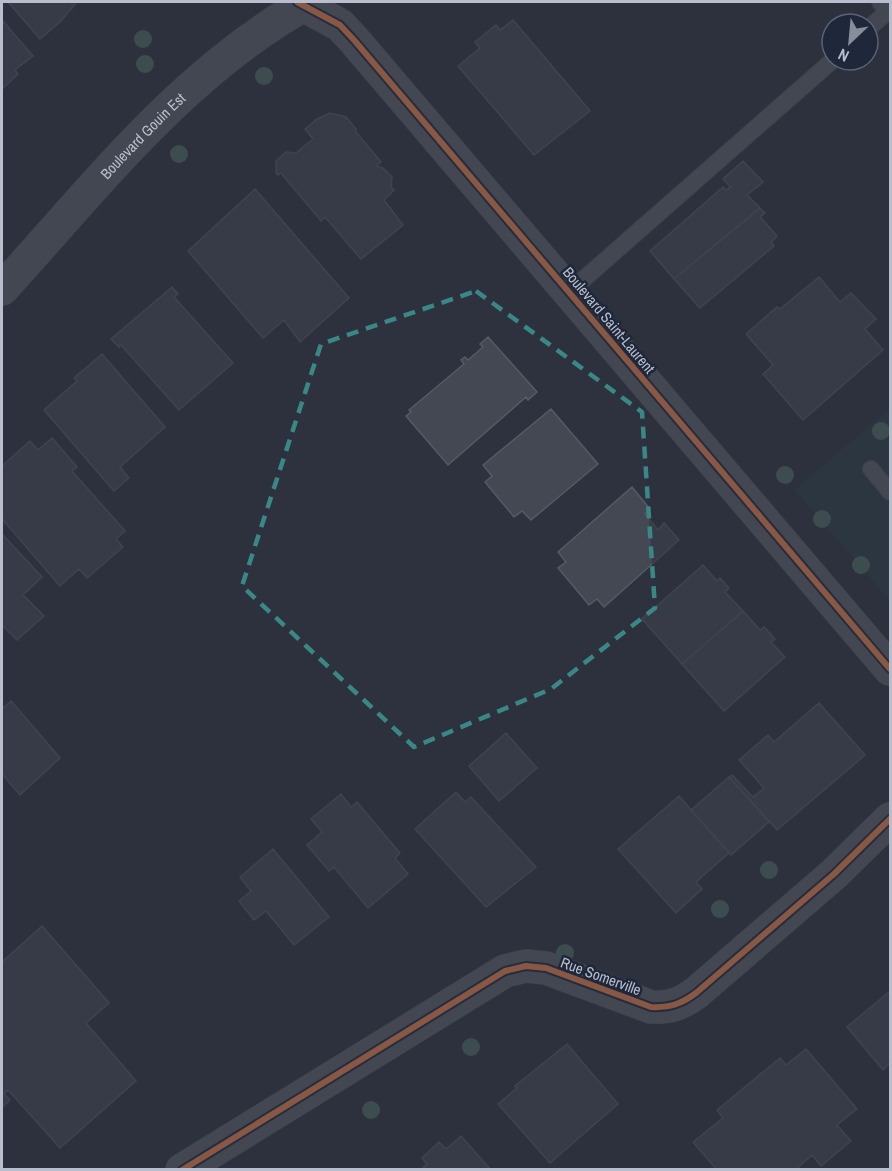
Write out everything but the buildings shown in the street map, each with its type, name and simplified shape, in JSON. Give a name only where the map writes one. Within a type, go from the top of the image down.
[{"type":"street","name":"Boulevard Gouin Est","points":[[2,289],[166,111],[253,37],[316,7]]},
{"type":"street","name":"Boulevard Saint-Laurent","points":[[316,7],[569,292],[891,669]]},
{"type":"street","name":"Rue Somerville","points":[[182,1170],[489,981],[517,967],[546,968],[651,1007],[664,1008],[681,1003],[834,874],[891,819]]},
{"type":"lane","points":[[880,2],[888,11],[880,18]]},
{"type":"lane","points":[[569,292],[820,71]]},
{"type":"lane","points":[[871,469],[891,492]]},
{"type":"highlighted area","points":[[476,291],[642,412],[655,608],[551,689],[414,747],[242,586],[321,344]]},
{"type":"shaded area","points":[[890,408],[890,601],[795,490]]},
{"type":"cycle path","points":[[297,2],[340,25],[354,40],[890,669]]},
{"type":"cycle path","points":[[182,1170],[505,971],[526,966],[546,968],[651,1007],[680,1003],[696,993],[834,874],[890,819]]}]
